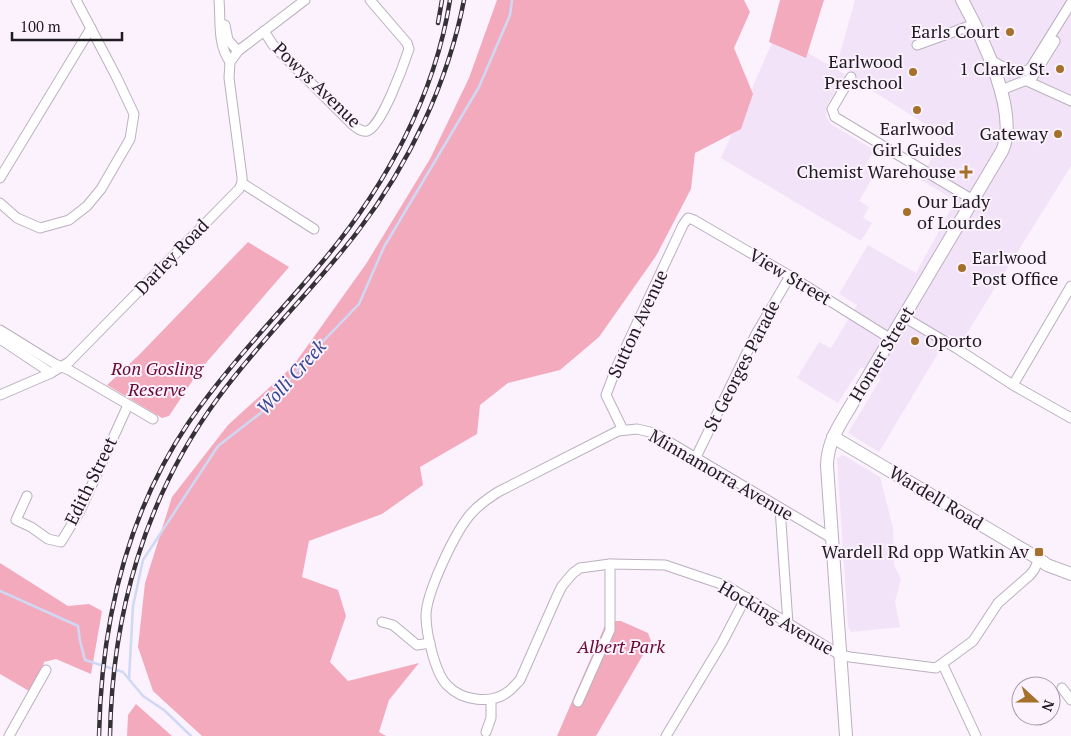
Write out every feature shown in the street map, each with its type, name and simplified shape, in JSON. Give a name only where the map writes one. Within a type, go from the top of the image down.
[{"type":"main road","name":"Homer Street","points":[[846,736],[827,466],[828,448],[1002,151],[1006,138],[1006,115],[1001,90],[975,24],[962,0]]},
{"type":"main road","name":"Wardell Road","points":[[833,437],[1047,565],[1071,574]]},
{"type":"main road","name":"Wardell Road","points":[[1039,559],[1071,568]]},
{"type":"street","points":[[0,203],[17,218],[40,228],[69,220],[87,206],[101,189],[130,139],[134,114],[76,0]]},
{"type":"street","points":[[306,0],[238,51],[230,62],[229,78],[242,183],[314,229]]},
{"type":"street","name":"Powys Avenue","points":[[264,31],[273,45],[353,125],[362,131],[368,131],[375,127],[410,49],[407,42],[370,0]]},
{"type":"street","points":[[989,58],[996,63],[1020,72],[1030,70],[1071,2]]},
{"type":"street","points":[[219,3],[228,40],[238,51]]},
{"type":"street","points":[[219,3],[221,38],[225,55],[230,62]]},
{"type":"street","points":[[1001,90],[1034,76],[1071,13]]},
{"type":"street","points":[[917,45],[975,24]]},
{"type":"street","points":[[0,178],[91,28]]},
{"type":"street","points":[[851,77],[832,108],[835,117],[973,200]]},
{"type":"street","points":[[1028,80],[1071,100]]},
{"type":"street","name":"Darley Road","points":[[0,395],[62,367],[82,350],[242,183]]},
{"type":"street","name":"View Street","points":[[688,218],[790,276],[891,339]]},
{"type":"street","name":"Sutton Avenue","points":[[623,430],[606,395],[683,225],[688,218]]},
{"type":"street","name":"St Georges Parade","points":[[696,457],[756,334],[790,276]]},
{"type":"street","points":[[1012,385],[1071,286]]},
{"type":"street","points":[[904,317],[1012,385],[1071,418]]},
{"type":"street","points":[[0,330],[153,419]]},
{"type":"street","points":[[0,339],[51,373]]},
{"type":"street","name":"Edith Street","points":[[27,496],[16,520],[31,527],[48,539],[61,542],[80,511],[128,405]]},
{"type":"street","name":"Minnamorra Avenue","points":[[491,700],[462,695],[447,685],[440,673],[430,643],[426,618],[428,598],[458,532],[470,515],[484,501],[609,435],[623,430],[637,429],[654,433],[833,540]]},
{"type":"street","points":[[780,508],[788,624]]},
{"type":"street","points":[[840,655],[936,668],[943,665],[973,641],[998,603],[1030,575],[1039,559]]},
{"type":"street","points":[[578,702],[610,630],[610,564]]},
{"type":"street","name":"Hocking Avenue","points":[[491,700],[510,691],[520,680],[557,596],[573,573],[580,568],[610,564],[664,565],[727,586],[840,655]]},
{"type":"street","points":[[666,736],[722,644],[746,598]]},
{"type":"street","points":[[382,622],[393,625],[417,645],[430,643]]},
{"type":"street","points":[[943,665],[976,736]]},
{"type":"street","points":[[8,736],[46,670]]},
{"type":"street","points":[[1062,688],[1071,700]]},
{"type":"street","points":[[486,732],[491,718],[491,700]]},
{"type":"shaded area","points":[[855,0],[1071,0],[1071,166],[962,341],[949,335],[879,452],[848,433],[881,378],[861,367],[838,403],[797,378],[819,342],[831,348],[857,305],[839,294],[868,245],[916,273],[953,205],[951,198],[921,180],[943,135],[855,80],[839,57]]},
{"type":"shaded area","points":[[776,34],[846,75],[827,105],[826,116],[831,124],[874,150],[864,168],[874,175],[859,201],[869,207],[863,218],[872,223],[861,241],[721,158]]},
{"type":"shaded area","points":[[843,455],[880,477],[893,528],[894,565],[901,579],[895,602],[900,627],[851,632],[848,627],[837,458]]},
{"type":"green space","points":[[497,0],[744,0],[750,12],[734,48],[753,94],[741,129],[695,153],[691,189],[656,256],[599,337],[560,370],[508,383],[480,405],[477,434],[420,467],[423,485],[382,514],[309,541],[302,577],[338,590],[346,616],[330,662],[348,681],[419,663],[389,700],[379,732],[386,736],[202,736],[153,691],[138,647],[145,583],[172,497],[228,425],[293,366],[366,264],[430,159],[469,78]]},
{"type":"green space","points":[[780,0],[824,0],[806,58],[769,42]]},
{"type":"green space","name":"Ron Gosling Reserve","points":[[248,242],[289,267],[199,371],[169,416],[162,418],[107,385],[140,354]]},
{"type":"green space","points":[[0,563],[68,606],[89,604],[102,611],[91,674],[56,659],[44,662],[39,678],[29,691],[0,674]]},
{"type":"green space","name":"Albert Park","points":[[607,621],[621,621],[648,633],[651,641],[596,736],[557,736]]},
{"type":"green space","points":[[136,704],[172,736],[127,736],[128,715]]},
{"type":"waterway","name":"Wolli Creek","points":[[129,679],[133,606],[143,560],[218,446],[267,408],[308,357],[359,304],[384,247],[479,87],[510,15],[512,0]]},
{"type":"waterway","points":[[0,591],[78,626],[85,660],[123,672],[143,696],[164,710],[191,736]]},
{"type":"railway","points":[[438,23],[442,0]]},
{"type":"railway","points":[[99,736],[105,653],[112,612],[121,572],[133,533],[149,495],[167,458],[204,401],[346,232],[386,171],[420,105],[433,71],[443,36],[450,0]]},
{"type":"railway","points":[[110,736],[117,646],[126,602],[137,558],[152,516],[171,475],[192,436],[218,398],[252,355],[358,231],[394,178],[410,150],[437,92],[448,62],[464,0]]},
{"type":"place","name":"Earls Court","points":[[1010,32]]},
{"type":"place","name":"1 Clarke St.","points":[[1060,69]]},
{"type":"place","name":"Earlwood Preschool","points":[[913,72]]},
{"type":"place","name":"Earlwood Girl Guides","points":[[917,110]]},
{"type":"place","name":"Gateway","points":[[1058,134]]},
{"type":"place","name":"Chemist Warehouse","points":[[966,172]]},
{"type":"place","name":"Our Lady of Lourdes","points":[[907,212]]},
{"type":"place","name":"Earlwood Post Office","points":[[962,268]]},
{"type":"place","name":"Oporto","points":[[915,341]]},
{"type":"place","name":"Wardell Rd opp Watkin Av","points":[[1039,552]]}]
